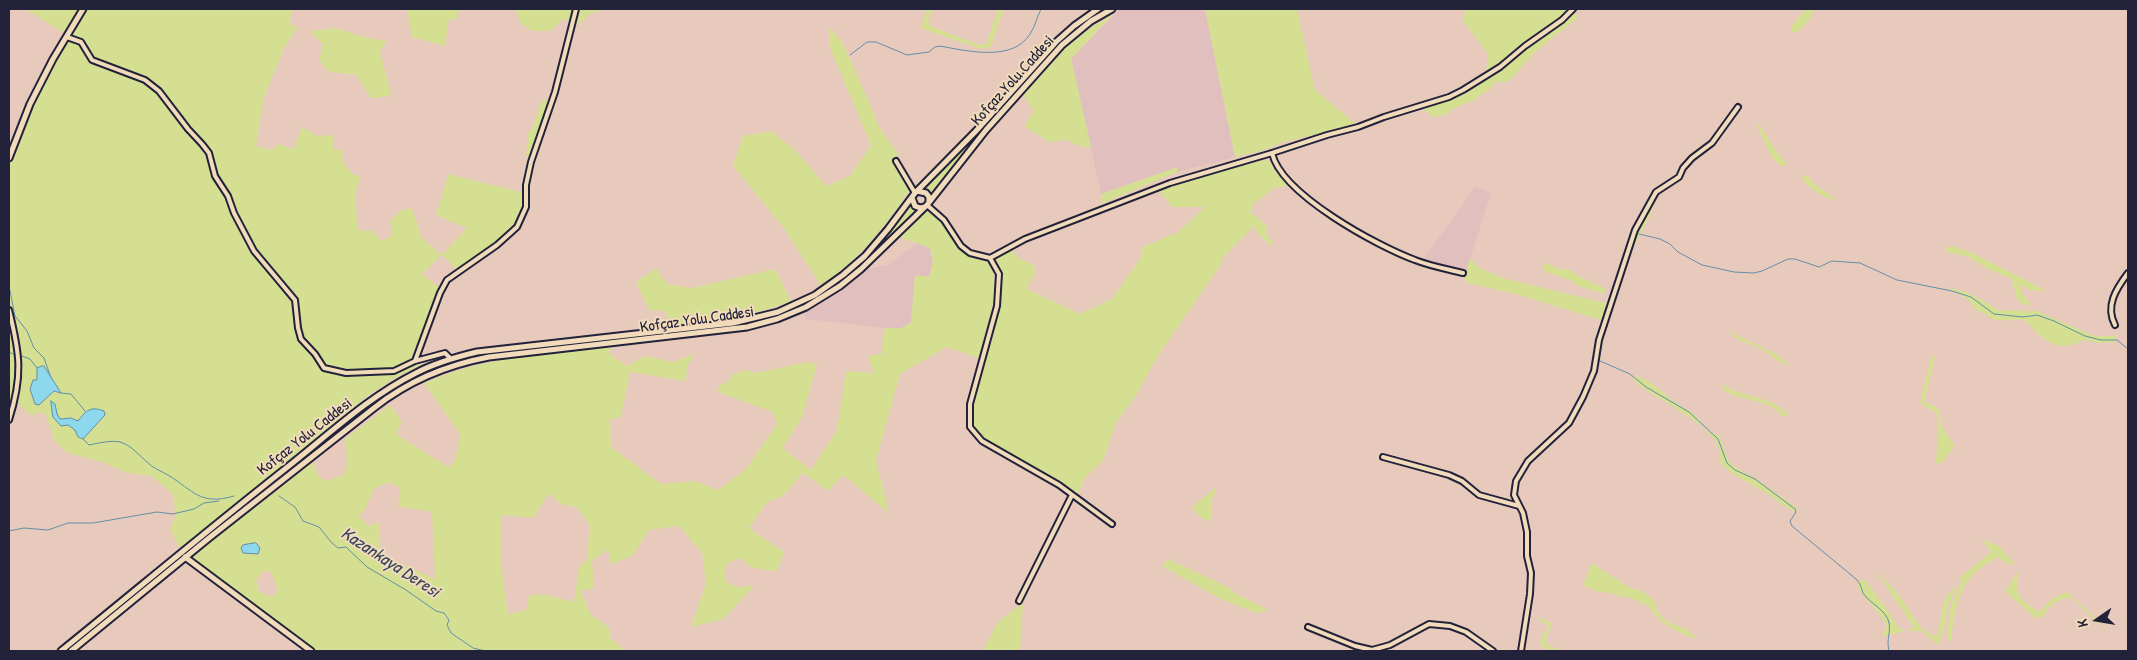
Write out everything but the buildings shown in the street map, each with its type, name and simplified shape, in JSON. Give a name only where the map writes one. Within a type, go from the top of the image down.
[{"type":"main road","points":[[9,158],[30,104],[83,9]]},
{"type":"main road","name":"Kofçaz Yolu Caddesi","points":[[61,651],[256,492],[386,390],[417,372],[451,359],[500,349],[733,323],[778,312],[815,295],[854,266],[872,248],[915,194],[976,131],[1056,42],[1098,9]]},
{"type":"main road","name":"Kofçaz Yolu Caddesi","points":[[71,651],[185,557],[386,398],[434,372],[459,363],[488,357],[734,330],[777,319],[812,304],[840,286],[861,269],[926,206],[986,130],[1057,50],[1080,30],[1112,9]]},
{"type":"main road","points":[[923,191],[928,195],[929,200],[926,206],[920,208],[915,206],[915,194],[923,191]]},
{"type":"main road","points":[[185,557],[311,651]]},
{"type":"street","points":[[415,361],[440,293],[447,280],[497,245],[517,227],[526,207],[526,185],[531,162],[555,92],[576,9]]},
{"type":"street","points":[[926,206],[944,220],[961,246],[970,253],[990,258],[1025,240],[1170,183],[1358,127],[1463,90],[1500,67],[1525,46],[1562,20],[1573,9]]},
{"type":"street","points":[[67,37],[81,42],[92,60],[145,80],[159,91],[202,144],[208,153],[215,176],[228,196],[234,213],[254,251],[295,300],[301,338],[324,368],[346,373],[394,371],[415,361],[445,354],[451,359]]},
{"type":"street","points":[[1521,651],[1530,594],[1531,573],[1527,556],[1527,532],[1520,506],[1514,495],[1516,481],[1528,461],[1569,423],[1594,371],[1599,340],[1635,230],[1656,192],[1679,177],[1683,168],[1692,158],[1712,143],[1738,107]]},
{"type":"street","points":[[1272,153],[1274,164],[1291,184],[1304,196],[1346,224],[1416,261],[1463,273]]},
{"type":"street","points":[[896,161],[915,194]]},
{"type":"street","points":[[990,258],[1000,274],[997,306],[970,404],[970,427],[982,441],[1059,485],[1112,524]]},
{"type":"street","points":[[2115,325],[2112,319],[2111,303],[2115,292],[2128,273]]},
{"type":"street","points":[[9,310],[18,348],[19,377],[9,420]]},
{"type":"street","points":[[1383,457],[1450,475],[1479,495],[1520,506]]},
{"type":"street","points":[[1020,600],[1072,495]]},
{"type":"street","points":[[1308,627],[1355,646],[1372,650],[1390,645],[1429,624],[1450,626],[1466,632],[1493,651]]},
{"type":"shaded area","points":[[1120,9],[1205,9],[1235,157],[1177,172],[1177,167],[1101,194],[1071,59]]},
{"type":"shaded area","points":[[1475,187],[1491,193],[1466,272],[1423,260]]},
{"type":"shaded area","points":[[917,243],[930,248],[933,262],[929,277],[915,276],[911,323],[901,328],[885,328],[806,319],[802,312],[826,299],[865,269],[887,265]]},
{"type":"green space","points":[[25,9],[79,9],[64,33]]},
{"type":"green space","points":[[87,9],[292,9],[289,24],[298,27],[283,50],[263,100],[256,146],[273,150],[277,144],[294,149],[302,127],[317,136],[333,135],[333,150],[342,149],[343,163],[354,175],[360,176],[355,195],[358,230],[373,231],[381,241],[392,236],[390,221],[401,210],[412,208],[422,238],[442,255],[467,228],[436,215],[448,174],[525,193],[523,209],[519,220],[513,230],[499,243],[465,267],[458,270],[441,255],[422,274],[440,288],[414,360],[393,369],[347,371],[325,367],[317,352],[302,338],[297,299],[255,250],[228,193],[216,174],[210,149],[189,127],[160,88],[142,77],[94,58],[82,40],[71,36]]},
{"type":"green space","points":[[407,9],[459,9],[457,20],[449,18],[445,46],[412,37]]},
{"type":"green space","points":[[516,9],[573,9],[571,21],[563,19],[551,31],[532,31],[520,23]]},
{"type":"green space","points":[[578,9],[604,9],[590,14],[574,28]]},
{"type":"green space","points":[[927,9],[932,9],[928,22],[930,26],[979,45],[987,43],[998,9],[1004,9],[991,47],[981,49],[921,28]]},
{"type":"green space","points":[[1205,9],[1297,9],[1315,90],[1357,125],[1283,142],[1261,151],[1235,157]]},
{"type":"green space","points":[[1466,9],[1571,9],[1561,19],[1486,72],[1488,54],[1462,20]]},
{"type":"green space","points":[[1806,9],[1814,9],[1810,19],[1798,32],[1792,32],[1792,25]]},
{"type":"green space","points":[[1573,10],[1578,18],[1536,51],[1513,77],[1505,83],[1497,81],[1490,89],[1472,101],[1458,106],[1445,115],[1433,117],[1421,108],[1465,92],[1548,33]]},
{"type":"green space","points":[[1114,13],[1071,59],[1091,146],[1086,148],[1065,140],[1049,142],[1024,126],[1034,111],[1023,95],[1073,39]]},
{"type":"green space","points":[[829,26],[842,42],[879,127],[899,155],[893,159],[909,191],[870,243],[835,276],[821,286],[783,227],[733,166],[743,136],[771,131],[796,151],[826,186],[850,176],[871,145],[829,46]]},
{"type":"green space","points":[[336,28],[367,38],[387,41],[380,51],[391,96],[371,98],[356,75],[329,72],[319,60],[323,44],[309,31]]},
{"type":"green space","points":[[68,40],[80,43],[92,62],[144,82],[160,94],[201,144],[213,176],[229,201],[253,253],[293,301],[299,340],[314,355],[323,370],[346,376],[365,373],[394,374],[416,364],[421,365],[393,379],[369,395],[180,549],[170,529],[175,517],[174,496],[152,476],[127,473],[102,462],[68,453],[55,442],[46,415],[40,412],[31,416],[18,403],[22,379],[21,346],[9,297],[9,165],[28,116]]},
{"type":"green space","points":[[551,98],[531,157],[526,156],[528,133],[533,127],[541,102]]},
{"type":"green space","points":[[1755,121],[1786,162],[1785,166],[1781,166],[1771,156]]},
{"type":"green space","points":[[981,130],[932,193],[925,186]]},
{"type":"green space","points":[[1256,160],[1270,161],[1276,172],[1289,186],[1276,187],[1254,203],[1250,212],[1267,226],[1266,234],[1274,243],[1270,245],[1258,234],[1254,226],[1222,258],[1220,266],[1161,351],[1135,397],[1115,424],[1103,461],[1086,476],[1077,496],[1045,474],[984,440],[973,425],[973,403],[998,315],[1001,271],[993,258],[1011,249],[1018,258],[1034,265],[1035,273],[1027,289],[1080,314],[1112,299],[1140,259],[1143,247],[1178,232],[1205,207],[1172,207],[1158,190]]},
{"type":"green space","points":[[1178,167],[1177,172],[1101,204],[1101,194]]},
{"type":"green space","points":[[1801,175],[1810,178],[1814,184],[1837,200],[1827,198],[1816,191],[1806,183]]},
{"type":"green space","points":[[1657,193],[1653,209],[1629,257],[1637,228]]},
{"type":"green space","points":[[909,206],[916,212],[871,256]]},
{"type":"green space","points":[[926,210],[942,220],[960,248],[986,260],[992,266],[994,297],[981,359],[947,347],[900,374],[876,461],[889,513],[843,475],[828,491],[803,473],[783,496],[767,502],[749,528],[784,552],[777,571],[752,568],[740,558],[726,564],[726,582],[737,587],[754,586],[724,619],[691,627],[706,584],[702,553],[679,526],[649,530],[633,555],[611,565],[608,549],[592,561],[594,589],[580,590],[591,615],[610,628],[610,638],[626,651],[314,651],[198,564],[193,555],[313,462],[318,476],[327,481],[343,475],[347,464],[345,439],[390,405],[402,422],[396,434],[448,467],[455,461],[460,434],[424,383],[470,367],[538,354],[610,347],[609,354],[627,366],[644,356],[673,362],[694,354],[687,367],[686,381],[630,372],[621,417],[610,420],[611,447],[661,484],[695,481],[718,490],[746,469],[777,424],[773,412],[718,392],[719,386],[729,381],[732,375],[745,370],[756,373],[808,362],[817,365],[802,417],[783,448],[811,470],[837,430],[846,371],[874,373],[868,356],[881,354],[885,328],[901,328],[911,323],[915,275],[929,277],[933,262],[930,248],[899,237]],"holes":[[[389,482],[400,488],[398,506],[432,512],[435,579],[379,554],[379,522],[369,526],[358,516],[364,511],[374,489]],[[549,493],[560,504],[576,507],[590,525],[587,560],[579,566],[574,602],[546,595],[529,595],[527,609],[508,615],[502,572],[502,515],[533,518]],[[262,571],[271,572],[278,591],[272,597],[259,592],[256,581]]]},
{"type":"green space","points":[[1952,246],[1972,253],[2047,291],[2029,290],[2020,284],[2022,294],[2031,304],[2027,306],[2017,300],[2012,279],[1986,268],[1969,257],[1945,251],[1946,248]]},
{"type":"green space","points":[[1470,258],[1479,268],[1506,279],[1610,304],[1604,321],[1516,294],[1467,283],[1464,278]]},
{"type":"green space","points":[[1548,263],[1561,270],[1569,269],[1578,276],[1606,289],[1603,294],[1575,285],[1573,281],[1546,272],[1542,266]]},
{"type":"green space","points":[[656,268],[667,284],[691,288],[775,269],[791,301],[762,311],[733,317],[672,324],[664,311],[649,310],[636,282]]},
{"type":"green space","points":[[1947,287],[1968,293],[1997,310],[2037,311],[2095,336],[2115,336],[2116,342],[2101,343],[2083,340],[2072,345],[2060,346],[2043,338],[2024,321],[1997,320],[1976,311],[1969,300]]},
{"type":"green space","points":[[9,325],[16,372],[10,402],[9,401]]},
{"type":"green space","points":[[1728,331],[1776,354],[1791,366],[1739,339]]},
{"type":"green space","points":[[1934,355],[1935,358],[1924,402],[1939,410],[1943,429],[1955,445],[1943,462],[1935,464],[1938,448],[1938,414],[1920,403],[1931,358]]},
{"type":"green space","points":[[1633,376],[1644,379],[1655,386],[1698,418],[1702,427],[1637,384]]},
{"type":"green space","points":[[1722,384],[1738,392],[1774,404],[1785,411],[1788,416],[1783,416],[1777,410],[1763,403],[1724,391]]},
{"type":"green space","points":[[1703,427],[1719,436],[1728,460],[1738,469],[1755,478],[1794,506],[1798,512],[1787,508],[1725,468],[1720,463],[1716,442]]},
{"type":"green space","points":[[1215,488],[1211,503],[1212,518],[1209,521],[1200,517],[1192,509]]},
{"type":"green space","points":[[1981,539],[1999,546],[2016,565],[2005,562],[1997,557],[1972,576],[1962,590],[1955,615],[1951,641],[1947,640],[1950,609],[1961,583],[1960,577],[1991,552]]},
{"type":"green space","points":[[1168,559],[1230,588],[1235,593],[1268,610],[1256,613],[1219,598],[1162,566]]},
{"type":"green space","points":[[1592,563],[1628,587],[1643,592],[1654,600],[1662,617],[1685,629],[1697,639],[1689,637],[1661,622],[1648,606],[1628,597],[1598,592],[1583,585]]},
{"type":"green space","points":[[1875,570],[1895,590],[1922,629],[1936,637],[1943,603],[1951,591],[1958,585],[1948,607],[1944,631],[1938,645],[1921,631],[1906,631],[1914,627]]},
{"type":"green space","points":[[2019,570],[2017,585],[2019,595],[2031,607],[2038,611],[2043,609],[2050,600],[2067,592],[2092,614],[2108,633],[2072,598],[2055,602],[2048,608],[2044,616],[2035,618],[2005,591]]},
{"type":"green space","points":[[1861,580],[1865,580],[1898,627],[1905,631],[1881,637],[1887,626],[1857,586]]},
{"type":"green space","points":[[1023,603],[1020,651],[983,651],[997,623]]},
{"type":"green space","points":[[1534,616],[1552,623],[1545,641],[1548,645],[1562,651],[1552,651],[1542,646],[1540,641],[1548,626]]},
{"type":"water","points":[[44,366],[61,393],[54,391],[39,405],[35,404],[30,389],[33,380],[37,380],[37,368]]},
{"type":"water","points":[[51,401],[55,404],[60,419],[71,418],[78,421],[86,412],[92,409],[104,411],[105,415],[83,439],[78,437],[75,430],[68,425],[61,426],[53,417]]},
{"type":"water","points":[[256,543],[260,548],[258,554],[243,553],[241,548],[243,545]]},
{"type":"waterway","points":[[850,55],[867,42],[876,42],[907,55],[929,52],[935,47],[940,46],[976,52],[1001,51],[1022,43],[1032,31],[1041,9]]},
{"type":"waterway","points":[[1639,234],[1660,239],[1670,244],[1678,252],[1702,265],[1734,272],[1754,273],[1788,259],[1795,259],[1819,267],[1832,261],[1860,263],[1897,280],[1952,291],[1971,297],[1994,314],[2023,317],[2037,315],[2085,336],[2101,340],[2117,340],[2128,349]]},
{"type":"waterway","points":[[9,286],[15,316],[27,331],[34,348],[44,358],[51,378]]},
{"type":"waterway","points":[[9,352],[13,354]]},
{"type":"waterway","points":[[22,356],[30,359],[37,368]]},
{"type":"waterway","points":[[1600,361],[1630,374],[1646,387],[1689,412],[1718,439],[1727,463],[1735,470],[1755,479],[1795,509],[1796,512],[1790,521],[1792,526],[1856,579],[1866,597],[1888,618],[1889,651]]},
{"type":"waterway","points":[[61,393],[71,394],[85,411]]},
{"type":"waterway","points":[[83,439],[89,445],[112,441],[124,443],[152,466],[205,498],[222,499],[234,496]]},
{"type":"waterway","name":"Kazankaya Deresi","points":[[279,496],[295,507],[303,521],[319,527],[338,548],[346,547],[367,567],[406,590],[436,611],[444,613],[449,620],[447,625],[451,633],[473,648],[485,651]]},
{"type":"waterway","points":[[9,531],[24,528],[48,530],[68,523],[93,523],[157,512],[173,514],[194,509],[204,503],[219,501]]}]
